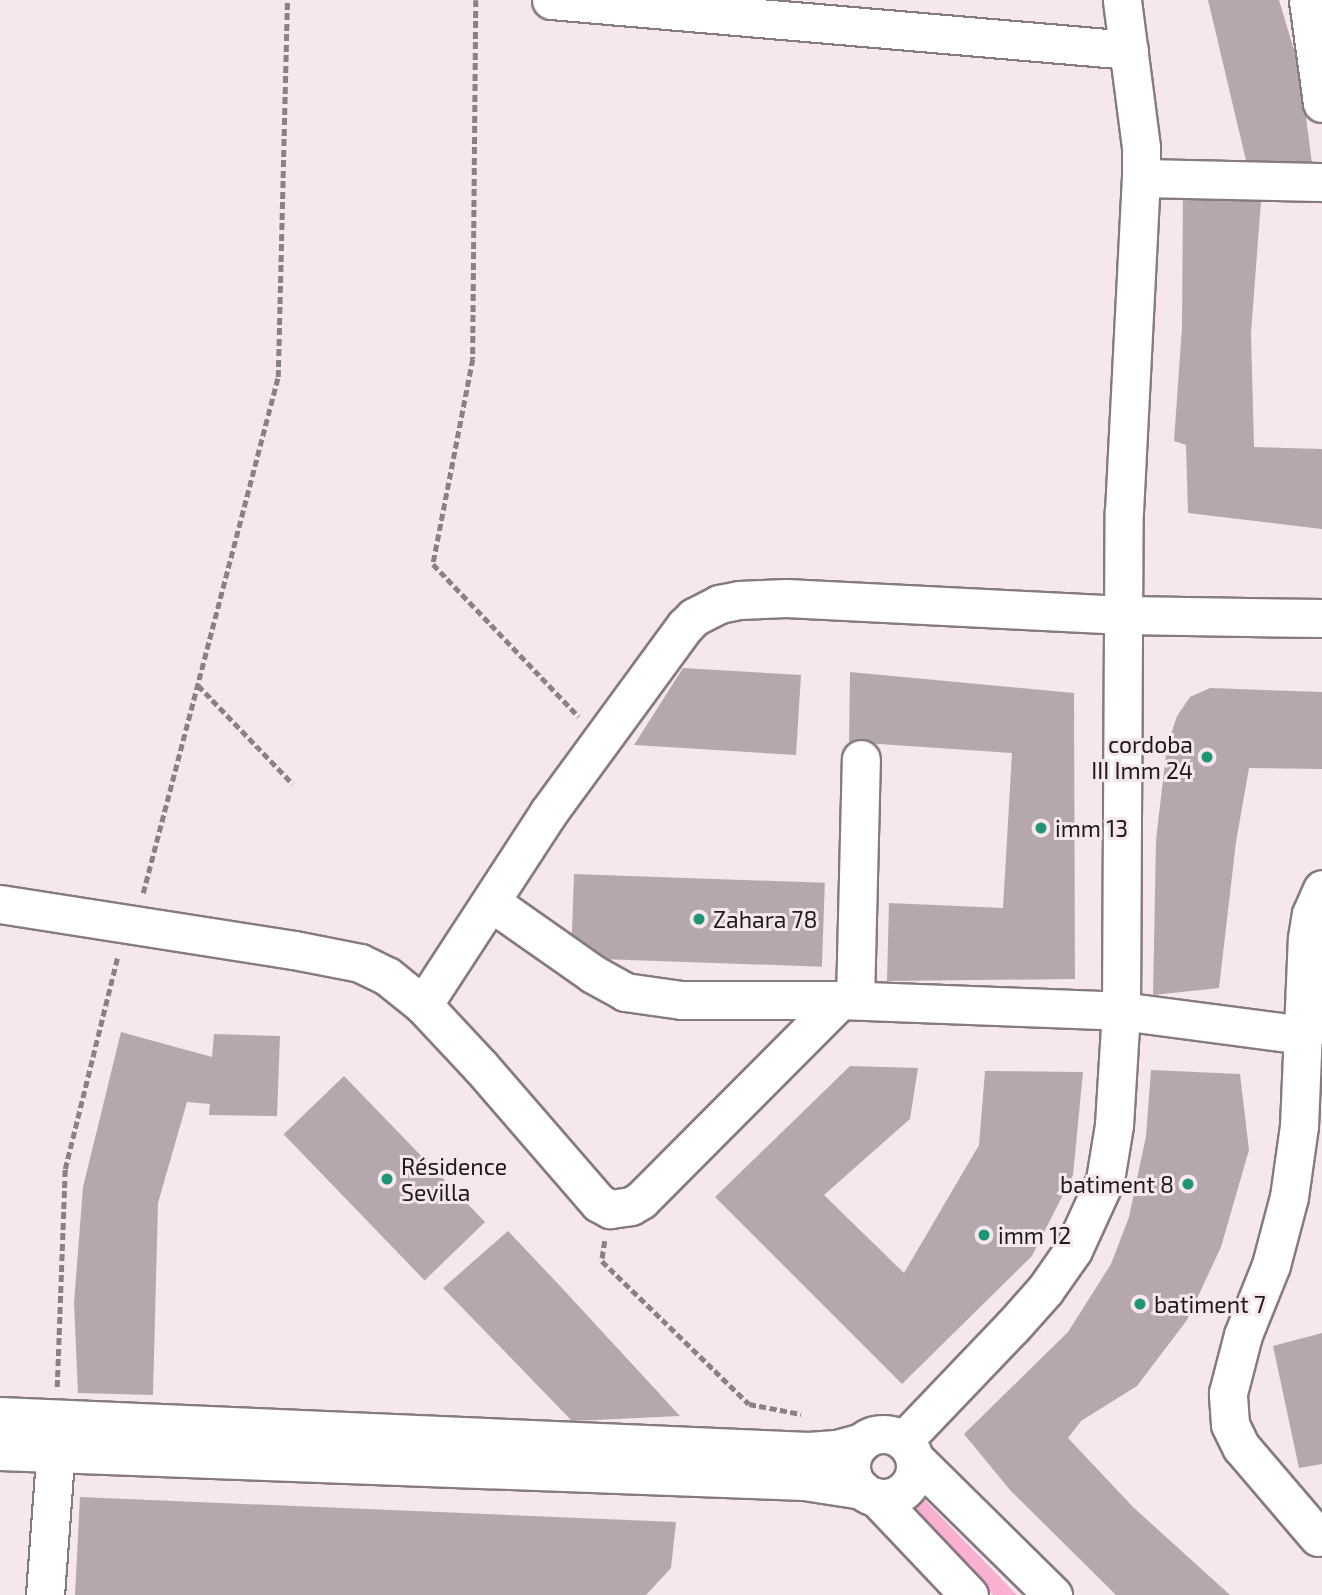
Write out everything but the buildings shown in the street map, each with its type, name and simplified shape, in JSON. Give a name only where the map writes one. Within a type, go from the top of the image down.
[{"type":"street","points":[[551,0],[1129,50]]},
{"type":"street","points":[[0,1451],[804,1481],[869,1494],[901,1493],[910,1484],[909,1450],[1045,1290],[1073,1250],[1105,1180],[1114,1125],[1121,1011],[1127,426],[1141,178],[1122,0]]},
{"type":"street","points":[[1308,0],[1322,103]]},
{"type":"street","points":[[1141,178],[1322,182]]},
{"type":"street","points":[[423,1005],[492,903],[548,813],[685,626],[694,617],[719,604],[738,600],[786,598],[1124,615],[1322,618]]},
{"type":"street","points":[[0,904],[360,964],[387,976],[423,1005],[481,1067],[599,1203],[610,1209],[631,1206],[642,1200],[848,1000],[861,759]]},
{"type":"street","points":[[1318,1537],[1241,1447],[1230,1424],[1228,1393],[1243,1335],[1271,1265],[1289,1197],[1299,1126],[1307,938],[1311,914],[1322,889]]},
{"type":"street","points":[[492,903],[593,974],[625,992],[681,1000],[848,1000],[1121,1011],[1304,1035]]},
{"type":"street","points":[[0,1416],[808,1451],[835,1449],[882,1434],[909,1450],[1053,1595]]},
{"type":"street","points":[[45,1595],[58,1418]]},
{"type":"street","points":[[862,1442],[856,1450],[852,1472],[869,1494],[969,1595]]},
{"type":"path","points":[[58,1418],[56,1345],[65,1169],[130,924],[198,685],[278,377],[287,0]]},
{"type":"path","points":[[476,0],[473,359],[433,564],[601,740]]},
{"type":"path","points":[[198,685],[293,784]]},
{"type":"path","points":[[610,1209],[602,1261],[750,1404],[810,1414]]},
{"type":"shaded area","points":[[911,1494],[920,1495],[1017,1595],[993,1595],[906,1507],[905,1499]]},
{"type":"place","name":"cordoba III Imm 24","points":[[1207,757]]},
{"type":"place","name":"imm 13","points":[[1041,828]]},
{"type":"place","name":"Zahara 78","points":[[699,919]]},
{"type":"place","name":"Résidence Sevilla","points":[[387,1179]]},
{"type":"place","name":"batiment 8","points":[[1188,1184]]},
{"type":"place","name":"imm 12","points":[[984,1235]]},
{"type":"place","name":"batiment 7","points":[[1140,1304]]}]
